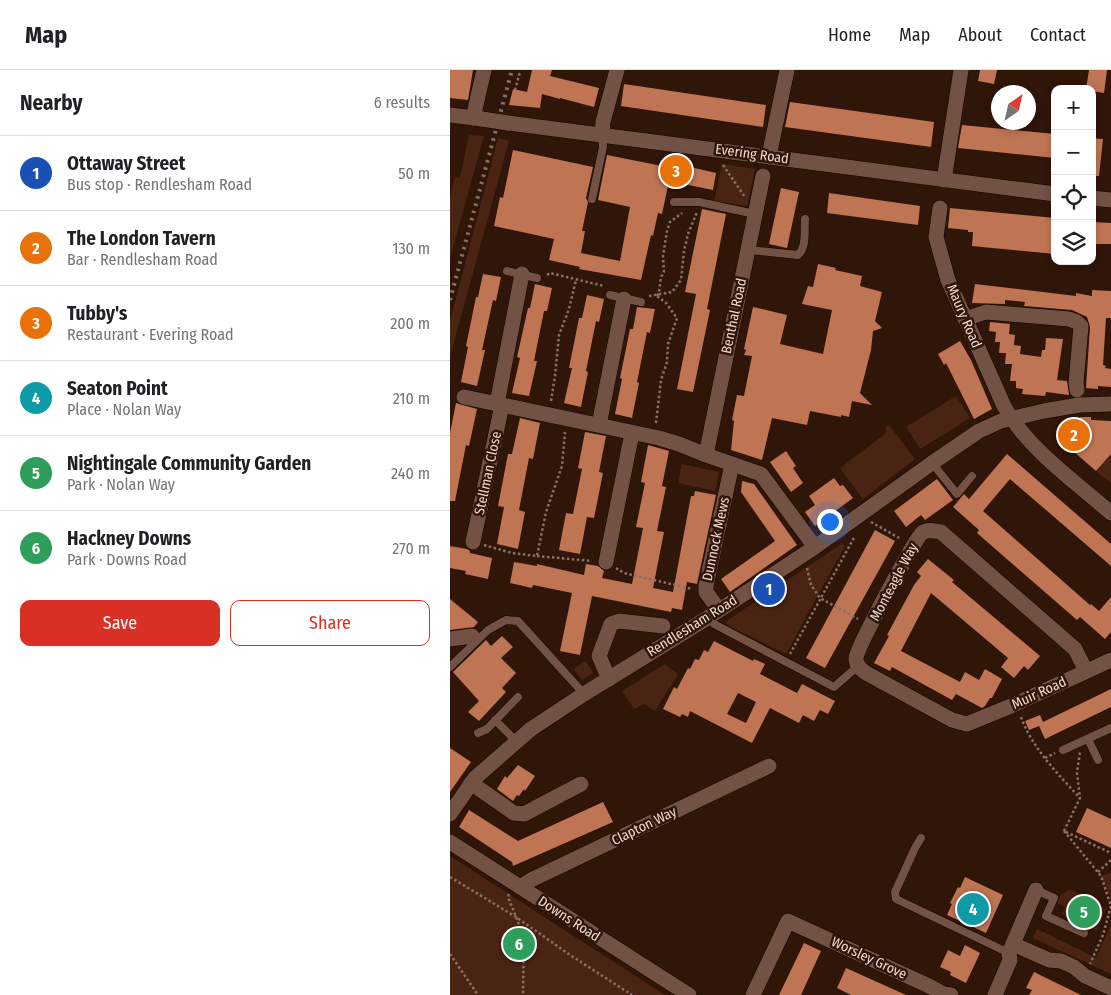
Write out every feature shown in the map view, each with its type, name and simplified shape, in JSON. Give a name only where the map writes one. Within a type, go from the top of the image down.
[{"type":"street","points":[[478,119],[484,70]]},
{"type":"street","points":[[602,135],[603,122],[617,70]]},
{"type":"street","points":[[769,156],[788,70]]},
{"type":"street","points":[[944,180],[961,70]]},
{"type":"street","name":"Evering Road","points":[[450,116],[1051,193]]},
{"type":"street","name":"Benthal Road","points":[[706,455],[763,176]]},
{"type":"street","points":[[1096,198],[1111,200]]},
{"type":"street","name":"Maury Road","points":[[940,208],[936,237],[948,280],[1011,419],[1031,442],[1111,513]]},
{"type":"street","name":"Stellman Close","points":[[473,542],[499,404],[514,272]]},
{"type":"street","points":[[599,425],[615,294]]},
{"type":"street","points":[[965,319],[986,312],[1069,319],[1076,322],[1081,326],[1077,390]]},
{"type":"street","points":[[464,397],[679,444],[761,474],[815,547]]},
{"type":"street","name":"Rendlesham Road","points":[[450,814],[471,783],[483,770],[516,741],[555,712],[802,556],[979,431],[995,423],[1063,408],[1111,404]]},
{"type":"street","points":[[606,562],[632,433]]},
{"type":"street","name":"Dunnock Mews","points":[[714,613],[706,592],[732,464]]},
{"type":"street","name":"Monteagle Way","points":[[858,666],[857,654],[870,626],[913,546],[922,533],[931,530],[941,532],[1075,649],[1086,671]]},
{"type":"street","points":[[609,679],[599,656],[611,624],[619,621],[663,626]]},
{"type":"street","points":[[643,625],[657,648]]},
{"type":"street","points":[[450,639],[472,636]]},
{"type":"street","name":"Muir Road","points":[[858,666],[866,673],[952,720],[967,724],[1111,660]]},
{"type":"street","name":"Clapton Way","points":[[517,886],[769,766]]},
{"type":"street","points":[[471,783],[514,813],[524,814],[581,784]]},
{"type":"street","name":"Downs Road","points":[[450,842],[689,995]]},
{"type":"street","points":[[995,995],[1010,960],[1011,948],[1036,890]]},
{"type":"street","name":"Worsley Grove","points":[[752,995],[788,921],[944,994],[950,995]]},
{"type":"street","points":[[1011,948],[1074,966],[1085,976],[1111,988]]},
{"type":"lane","points":[[592,199],[603,147],[602,135]]},
{"type":"lane","points":[[674,202],[699,202],[755,214]]},
{"type":"lane","points":[[748,250],[798,255],[804,244],[805,219]]},
{"type":"lane","name":"Stellman Close","points":[[514,272],[537,278]]},
{"type":"lane","points":[[615,294],[641,298]]},
{"type":"lane","points":[[932,463],[957,494],[972,476]]},
{"type":"lane","points":[[714,613],[714,624],[834,687],[858,666]]},
{"type":"lane","points":[[450,667],[488,630],[506,620],[518,621],[584,694]]},
{"type":"lane","points":[[478,734],[487,729],[518,697]]},
{"type":"lane","points":[[495,720],[516,741]]},
{"type":"lane","points":[[1063,750],[1111,728]]},
{"type":"lane","points":[[1085,741],[1098,760]]},
{"type":"lane","points":[[921,838],[895,892],[896,899],[1011,948]]},
{"type":"lane","points":[[1036,890],[1054,898],[1046,916],[1084,933]]},
{"type":"path","points":[[516,90],[520,72]]},
{"type":"path","points":[[719,161],[737,184],[755,214]]},
{"type":"path","points":[[641,298],[672,292],[681,280],[688,234],[700,206]]},
{"type":"path","points":[[657,296],[660,292],[661,277],[664,272],[663,256],[666,231],[670,222],[686,210]]},
{"type":"path","points":[[537,278],[550,273],[615,294]]},
{"type":"path","points":[[548,414],[555,376],[559,335],[569,309],[576,280]]},
{"type":"path","points":[[656,423],[661,380],[667,362],[668,344],[677,318],[666,302],[657,296]]},
{"type":"path","points":[[537,556],[546,512],[562,466],[566,418]]},
{"type":"path","points":[[864,525],[869,520],[913,546]]},
{"type":"path","points":[[786,662],[859,529]]},
{"type":"path","points":[[473,542],[512,553],[606,562],[624,573],[706,592]]},
{"type":"path","points":[[802,556],[808,570],[811,585],[820,598],[870,626]]},
{"type":"path","points":[[1020,714],[1024,726],[1045,758],[1080,798]]},
{"type":"path","points":[[1064,831],[1080,798],[1077,773],[1085,741]]},
{"type":"path","points":[[1064,831],[1111,853]]},
{"type":"path","points":[[1064,831],[1101,876],[1111,906],[1103,935],[1085,976]]},
{"type":"path","points":[[1098,872],[1111,860]]},
{"type":"path","points":[[450,877],[516,917],[632,995]]},
{"type":"path","points":[[517,886],[508,897],[524,937],[523,995]]},
{"type":"path","points":[[450,954],[478,995]]},
{"type":"shaded area","points":[[469,135],[484,136],[450,258],[450,197],[455,177],[460,178]]},
{"type":"shaded area","points":[[498,138],[509,141],[450,357],[450,321]]},
{"type":"shaded area","points":[[722,164],[755,169],[747,206],[714,201]]},
{"type":"shaded area","points":[[956,396],[970,418],[920,449],[906,427]]},
{"type":"shaded area","points":[[886,426],[890,426],[915,459],[863,499],[840,468],[885,434]]},
{"type":"shaded area","points":[[1111,454],[1111,483],[1096,471]]},
{"type":"shaded area","points":[[682,464],[719,472],[715,491],[678,483]]},
{"type":"shaded area","points":[[843,543],[845,546],[786,654],[729,626],[725,622]]},
{"type":"shaded area","points":[[586,661],[593,673],[582,680],[573,669]]},
{"type":"shaded area","points":[[665,664],[678,674],[655,711],[644,704],[634,709],[622,691]]},
{"type":"shaded area","points":[[450,856],[665,995],[450,995]]},
{"type":"shaded area","points":[[1111,873],[1111,899],[1101,876]]},
{"type":"shaded area","points":[[1070,889],[1106,909],[1097,931],[1062,915],[1065,907],[1057,903],[1061,895]]},
{"type":"shaded area","points":[[1111,924],[1111,974],[1033,938],[1037,929],[1096,958]]},
{"type":"building","points":[[450,70],[473,70],[468,100],[450,98]]},
{"type":"building","points":[[532,70],[552,70],[550,76],[599,88],[594,107],[542,94],[540,108],[509,105],[513,89],[527,92]]},
{"type":"building","points":[[980,70],[997,70],[994,84],[978,81]]},
{"type":"building","points":[[1089,70],[1107,70],[1104,93],[1096,92],[1096,85],[1087,85]]},
{"type":"building","points":[[624,84],[766,105],[763,127],[621,106]]},
{"type":"building","points":[[790,102],[934,122],[931,147],[785,127]]},
{"type":"building","points":[[962,125],[991,128],[991,130],[1051,134],[1051,158],[958,148]]},
{"type":"building","points":[[1096,138],[1103,139],[1099,176],[1096,176]]},
{"type":"building","points":[[513,150],[593,167],[586,198],[588,202],[582,231],[585,231],[581,253],[620,261],[630,207],[598,200],[607,155],[672,168],[673,163],[716,173],[713,190],[669,181],[662,214],[658,213],[653,236],[651,235],[641,280],[579,269],[580,267],[549,260],[554,239],[494,226],[500,197],[503,198]]},
{"type":"building","points":[[781,188],[799,192],[787,248],[769,244]]},
{"type":"building","points":[[829,193],[920,206],[918,225],[827,213]]},
{"type":"building","points":[[950,208],[1051,218],[1051,254],[972,246],[973,232],[948,228]]},
{"type":"building","points":[[702,209],[726,214],[707,309],[710,310],[693,392],[677,389],[696,294],[685,292]]},
{"type":"building","points":[[1096,222],[1111,223],[1111,244],[1096,244]]},
{"type":"building","points":[[818,264],[862,276],[860,286],[882,292],[875,321],[882,328],[873,331],[871,350],[860,393],[872,405],[852,401],[849,417],[810,411],[807,425],[772,418],[762,460],[731,450],[734,421],[732,420],[737,395],[744,396],[752,356],[744,355],[746,350],[744,349],[753,307],[787,315],[780,344],[823,354],[832,310],[802,304],[808,286],[813,287]]},
{"type":"building","points":[[483,274],[501,277],[496,301],[493,300],[482,350],[485,350],[477,386],[461,382],[468,347],[466,346],[476,297],[478,297]]},
{"type":"building","points":[[535,284],[552,288],[547,311],[544,311],[534,361],[537,361],[529,396],[512,393],[520,358],[517,357]]},
{"type":"building","points":[[975,284],[1076,296],[1076,293],[1092,296],[1092,290],[1111,291],[1111,318],[1106,318],[1103,365],[1106,366],[1105,368],[1111,369],[1111,387],[1098,386],[1098,389],[1086,388],[1090,327],[1087,317],[1072,310],[1024,306],[1025,302],[1005,300],[1005,304],[972,303]]},
{"type":"building","points":[[587,295],[604,299],[599,322],[596,321],[581,407],[564,403],[572,368],[569,368],[579,318],[582,318]]},
{"type":"building","points":[[637,307],[655,309],[650,333],[647,332],[632,418],[615,414],[630,329],[633,329]]},
{"type":"building","points":[[990,322],[1010,324],[1009,334],[1015,335],[1014,345],[1021,346],[1020,354],[1041,357],[1042,350],[1045,350],[1046,338],[1063,339],[1057,380],[1067,381],[1069,395],[1046,392],[1045,396],[1022,394],[1023,389],[1016,388],[1016,381],[1010,381],[1012,364],[1005,364],[1006,353],[999,353],[1000,342],[995,342],[996,332],[989,331]]},
{"type":"building","points":[[960,341],[971,360],[992,409],[974,419],[946,363],[944,365],[938,354]]},
{"type":"building","points":[[456,403],[477,409],[469,446],[466,445],[455,501],[450,501],[450,433]]},
{"type":"building","points":[[1080,417],[1091,417],[1091,420],[1111,421],[1111,454],[1096,471],[1058,438],[1062,427],[1081,426]]},
{"type":"building","points":[[520,418],[540,423],[533,459],[529,458],[519,510],[525,512],[518,549],[497,544],[504,507],[498,506],[508,454],[512,454]]},
{"type":"building","points":[[585,432],[606,436],[599,472],[603,473],[594,518],[587,517],[580,554],[559,550],[566,513],[573,514],[582,469],[578,468]]},
{"type":"building","points":[[648,445],[669,451],[662,486],[666,487],[657,531],[664,532],[653,588],[673,592],[691,496],[694,496],[695,491],[716,495],[697,584],[687,582],[682,610],[672,608],[671,612],[592,596],[580,655],[560,651],[572,593],[533,585],[532,588],[510,583],[514,562],[537,566],[537,564],[584,575],[586,564],[598,566],[604,571],[602,578],[632,584],[643,528],[636,527],[645,483],[641,482]]},
{"type":"building","points":[[786,451],[796,466],[793,468],[803,483],[791,492],[770,462]]},
{"type":"building","points":[[1007,454],[1111,544],[1111,566],[1010,479],[983,511],[1090,605],[1099,611],[1111,597],[1111,632],[1105,639],[1080,617],[1077,620],[977,533],[979,530],[953,507],[964,494],[969,499]]},
{"type":"building","points":[[834,478],[840,486],[843,485],[853,498],[815,526],[805,512],[815,505],[809,496]]},
{"type":"building","points":[[937,479],[953,500],[925,520],[921,515],[906,527],[894,511]]},
{"type":"building","points":[[742,481],[754,484],[797,545],[730,592],[721,579],[775,541],[741,492]]},
{"type":"building","points":[[875,530],[895,541],[825,668],[806,658]]},
{"type":"building","points":[[450,546],[467,549],[470,553],[492,558],[488,579],[465,574],[466,571],[450,568]]},
{"type":"building","points":[[928,559],[954,580],[952,582],[1040,656],[1028,670],[1024,666],[1014,678],[1001,667],[1008,658],[931,593],[901,651],[960,682],[965,672],[979,680],[985,669],[1002,679],[992,698],[982,708],[956,694],[952,700],[892,667],[890,671],[874,663],[914,585],[921,576],[917,572]]},
{"type":"building","points":[[450,599],[478,622],[474,627],[450,630]]},
{"type":"building","points":[[502,636],[513,647],[501,658],[516,673],[502,688],[506,692],[479,721],[468,712],[479,701],[453,672],[486,640],[491,646]]},
{"type":"building","points":[[714,641],[753,661],[754,659],[765,664],[760,674],[797,693],[802,684],[835,701],[828,714],[820,710],[814,721],[803,715],[799,723],[770,708],[752,743],[690,711],[688,717],[682,714],[680,717],[663,709],[674,687],[677,689],[695,659],[699,660],[704,650],[708,652]],"holes":[[[738,693],[756,702],[746,723],[727,714]]]},
{"type":"building","points":[[1111,689],[1111,707],[1045,739],[1039,726],[1029,730],[1025,721],[1040,715],[1043,722]]},
{"type":"building","points":[[450,748],[471,762],[450,792]]},
{"type":"building","points":[[518,765],[535,776],[525,791],[524,789],[513,801],[497,789],[505,776],[507,778]]},
{"type":"building","points":[[603,802],[613,822],[513,866],[512,862],[459,827],[469,810],[518,841]]},
{"type":"building","points":[[1087,808],[1111,819],[1111,848],[1076,832]]},
{"type":"building","points":[[965,877],[1003,895],[986,933],[947,915],[952,904],[950,903]]},
{"type":"building","points":[[804,943],[821,951],[801,995],[779,995]]},
{"type":"building","points":[[965,945],[980,953],[966,983],[950,975],[951,972],[940,967],[948,950],[960,956]]},
{"type":"building","points":[[846,968],[906,995],[851,995],[837,988]]},
{"type":"building","points":[[1034,972],[1081,995],[1029,995],[1032,990],[1026,988]]},
{"type":"railway","points":[[450,300],[512,70]]},
{"type":"place","name":"Tubby's","points":[[676,171]]},
{"type":"place","name":"The London Tavern","points":[[1074,435]]},
{"type":"place","name":"Ottaway Street","points":[[769,589]]},
{"type":"place","name":"Seaton Point","points":[[973,909]]},
{"type":"place","name":"Nightingale Community Garden","points":[[1084,912]]},
{"type":"place","name":"Hackney Downs","points":[[519,944]]}]
